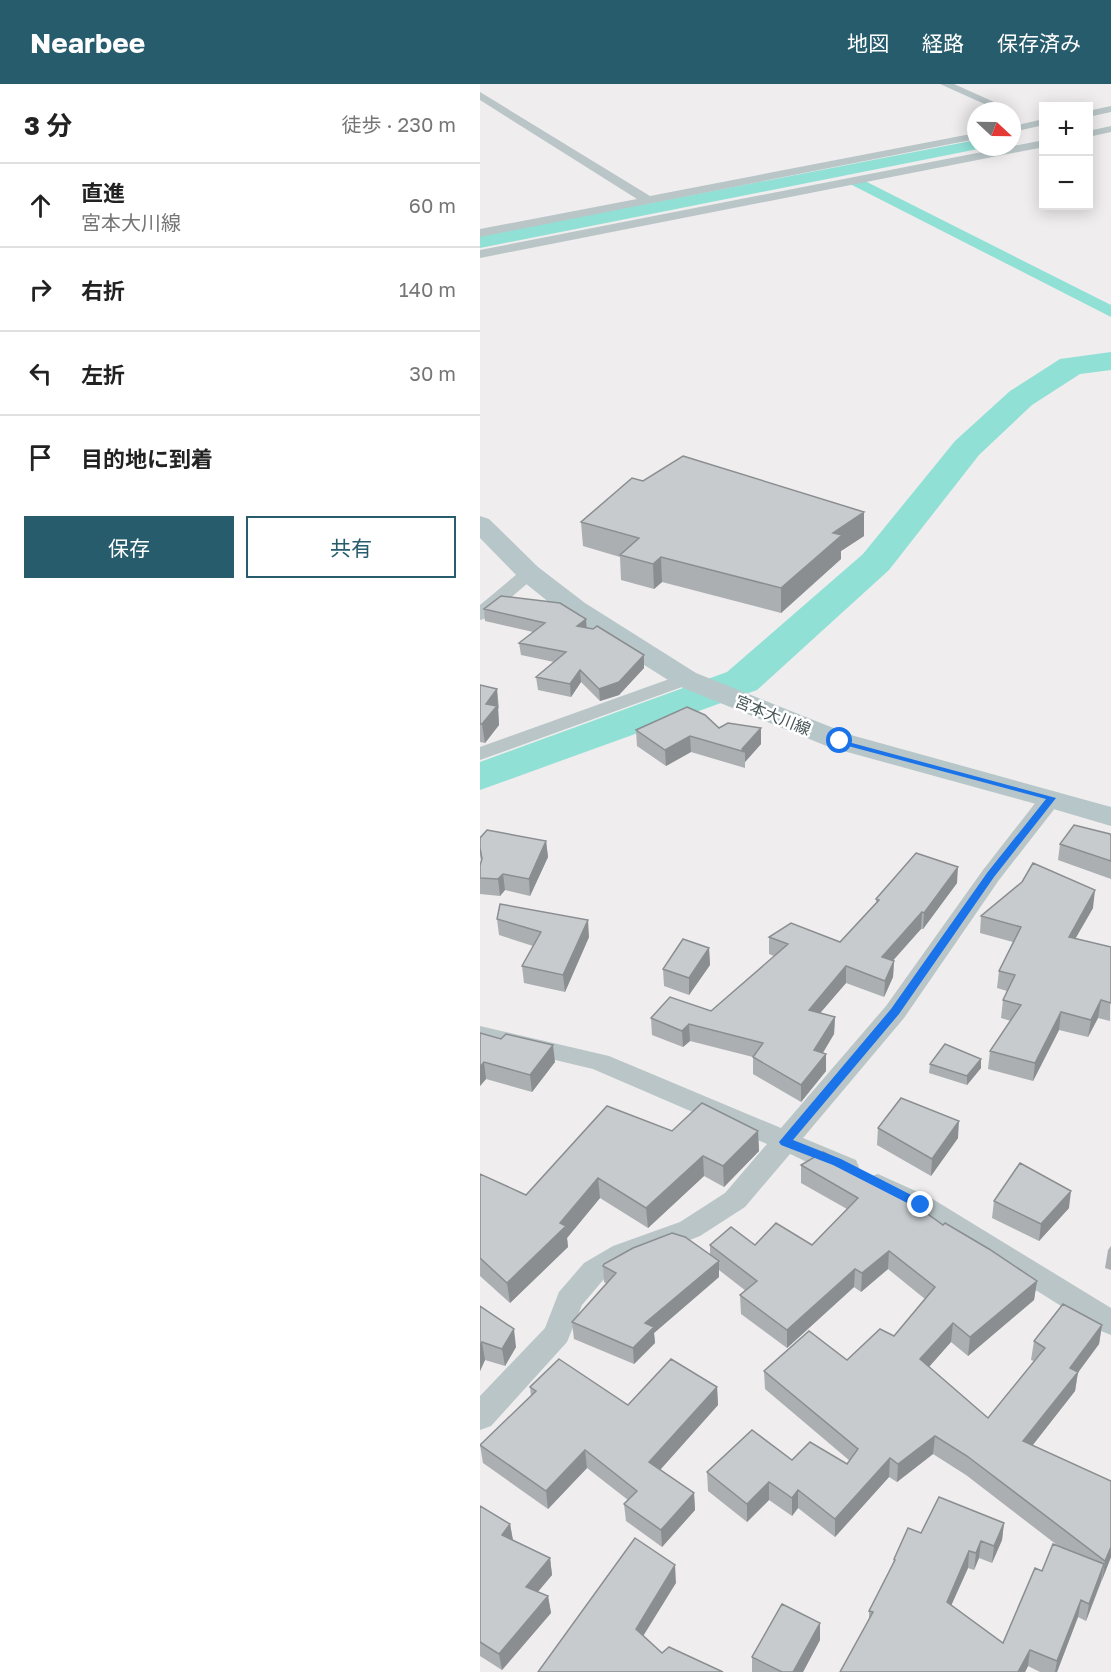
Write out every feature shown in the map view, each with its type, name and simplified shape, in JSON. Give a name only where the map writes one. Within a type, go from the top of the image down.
[{"type":"main road","name":"宮本大川線","points":[[480,524],[529,573],[575,609],[632,647],[693,682],[840,741],[1051,798],[1111,817]]},
{"type":"street","points":[[945,84],[987,102]]},
{"type":"street","points":[[480,95],[649,201]]},
{"type":"street","points":[[1093,113],[1111,110]]},
{"type":"street","points":[[1021,116],[1039,122]]},
{"type":"street","points":[[1021,127],[1039,123]]},
{"type":"street","points":[[1093,133],[1111,129]]},
{"type":"street","points":[[480,233],[967,138]]},
{"type":"street","points":[[480,254],[1039,144]]},
{"type":"street","points":[[480,614],[529,573]]},
{"type":"street","points":[[480,754],[693,682]]},
{"type":"street","points":[[480,1417],[557,1334],[569,1300],[594,1271],[623,1254],[690,1230],[735,1200],[895,1012],[991,875],[1051,798]]},
{"type":"street","points":[[480,1034],[600,1062],[837,1162],[921,1205],[1111,1323]]},
{"type":"water","points":[[967,142],[967,151],[480,248],[480,236]]},
{"type":"building","points":[[683,456],[864,512],[833,533],[842,535],[781,588],[661,557],[653,564],[620,555],[639,538],[581,522],[632,478],[643,481]]},
{"type":"building","points":[[501,596],[560,603],[586,619],[577,626],[593,629],[597,626],[644,655],[619,682],[599,689],[580,670],[570,684],[536,677],[566,652],[519,643],[545,623],[484,609]]},
{"type":"building","points":[[480,685],[497,689],[486,704],[497,706],[482,724],[480,724]]},
{"type":"building","points":[[687,707],[705,715],[719,728],[728,723],[761,728],[742,749],[745,752],[690,736],[665,750],[636,730]]},
{"type":"building","points":[[1074,825],[1110,834],[1111,861],[1060,844]]},
{"type":"building","points":[[487,830],[546,841],[529,879],[503,874],[498,879],[480,878],[482,859],[480,838]]},
{"type":"building","points":[[916,853],[958,867],[924,913],[922,912],[882,957],[894,961],[885,981],[846,966],[809,1010],[835,1017],[814,1050],[826,1054],[801,1085],[753,1057],[763,1043],[689,1024],[682,1031],[651,1018],[670,997],[711,1011],[788,944],[769,937],[791,923],[840,942],[879,900],[876,899]]},
{"type":"building","points":[[1033,863],[1095,890],[1069,937],[1111,947],[1111,1003],[1101,1000],[1091,1020],[1061,1012],[1035,1063],[990,1051],[1021,1005],[1003,1000],[1015,975],[999,971],[1021,927],[981,916],[1022,882]]},
{"type":"building","points":[[500,904],[588,920],[563,975],[522,966],[541,932],[497,919]]},
{"type":"building","points":[[683,939],[709,948],[689,978],[663,969]]},
{"type":"building","points":[[480,1033],[501,1039],[506,1034],[553,1045],[530,1075],[484,1062],[480,1067]]},
{"type":"building","points":[[945,1044],[981,1059],[967,1076],[930,1064]]},
{"type":"building","points":[[901,1098],[959,1121],[932,1159],[878,1128]]},
{"type":"building","points":[[702,1103],[758,1131],[723,1166],[703,1156],[646,1208],[598,1178],[560,1223],[566,1226],[507,1283],[480,1258],[480,1174],[526,1195],[607,1106],[672,1131]]},
{"type":"building","points":[[823,1152],[889,1186],[943,1225],[945,1223],[989,1249],[1037,1281],[970,1337],[953,1323],[920,1359],[988,1418],[1045,1348],[1034,1341],[1063,1304],[1102,1325],[1070,1368],[1078,1372],[1023,1441],[1111,1481],[1111,1547],[1105,1561],[967,1456],[935,1436],[898,1464],[890,1458],[835,1519],[798,1490],[792,1498],[769,1482],[747,1504],[707,1472],[752,1430],[792,1460],[810,1442],[847,1464],[858,1449],[764,1371],[809,1331],[847,1360],[880,1329],[894,1336],[935,1287],[889,1251],[862,1273],[855,1269],[787,1330],[740,1295],[757,1281],[710,1245],[731,1227],[755,1245],[776,1223],[812,1245],[858,1198],[801,1165]]},
{"type":"building","points":[[1020,1163],[1071,1191],[1041,1224],[994,1201]]},
{"type":"building","points":[[672,1233],[685,1237],[719,1261],[645,1323],[654,1327],[633,1348],[572,1322],[616,1273],[603,1266],[604,1264],[633,1248]]},
{"type":"building","points":[[480,1306],[514,1329],[502,1349],[482,1342],[480,1347]]},
{"type":"building","points":[[559,1359],[628,1405],[671,1359],[717,1387],[649,1462],[694,1493],[661,1530],[624,1504],[637,1491],[585,1450],[546,1491],[480,1445],[536,1391],[530,1387]]},
{"type":"building","points":[[939,1497],[1004,1523],[994,1546],[981,1541],[976,1553],[969,1551],[947,1602],[1003,1643],[1035,1568],[1042,1571],[1053,1544],[1104,1564],[1089,1604],[1081,1600],[1057,1661],[1030,1650],[1018,1672],[840,1672],[873,1612],[869,1611],[895,1560],[908,1528],[921,1533]]},
{"type":"building","points":[[480,1506],[510,1524],[502,1535],[550,1558],[526,1587],[548,1596],[499,1654],[480,1642]]},
{"type":"building","points":[[635,1538],[675,1565],[636,1629],[662,1653],[669,1647],[723,1672],[538,1672]]},
{"type":"building","points":[[782,1604],[820,1623],[793,1672],[782,1672],[752,1657]]},
{"type":"waterway","points":[[857,182],[1111,312]]},
{"type":"waterway","points":[[480,777],[742,681],[876,562],[967,448],[1021,398],[1071,366],[1111,361]]},
{"type":"route","points":[[840,741],[1051,798],[991,875],[895,1012],[785,1142],[837,1162],[921,1205]]}]
